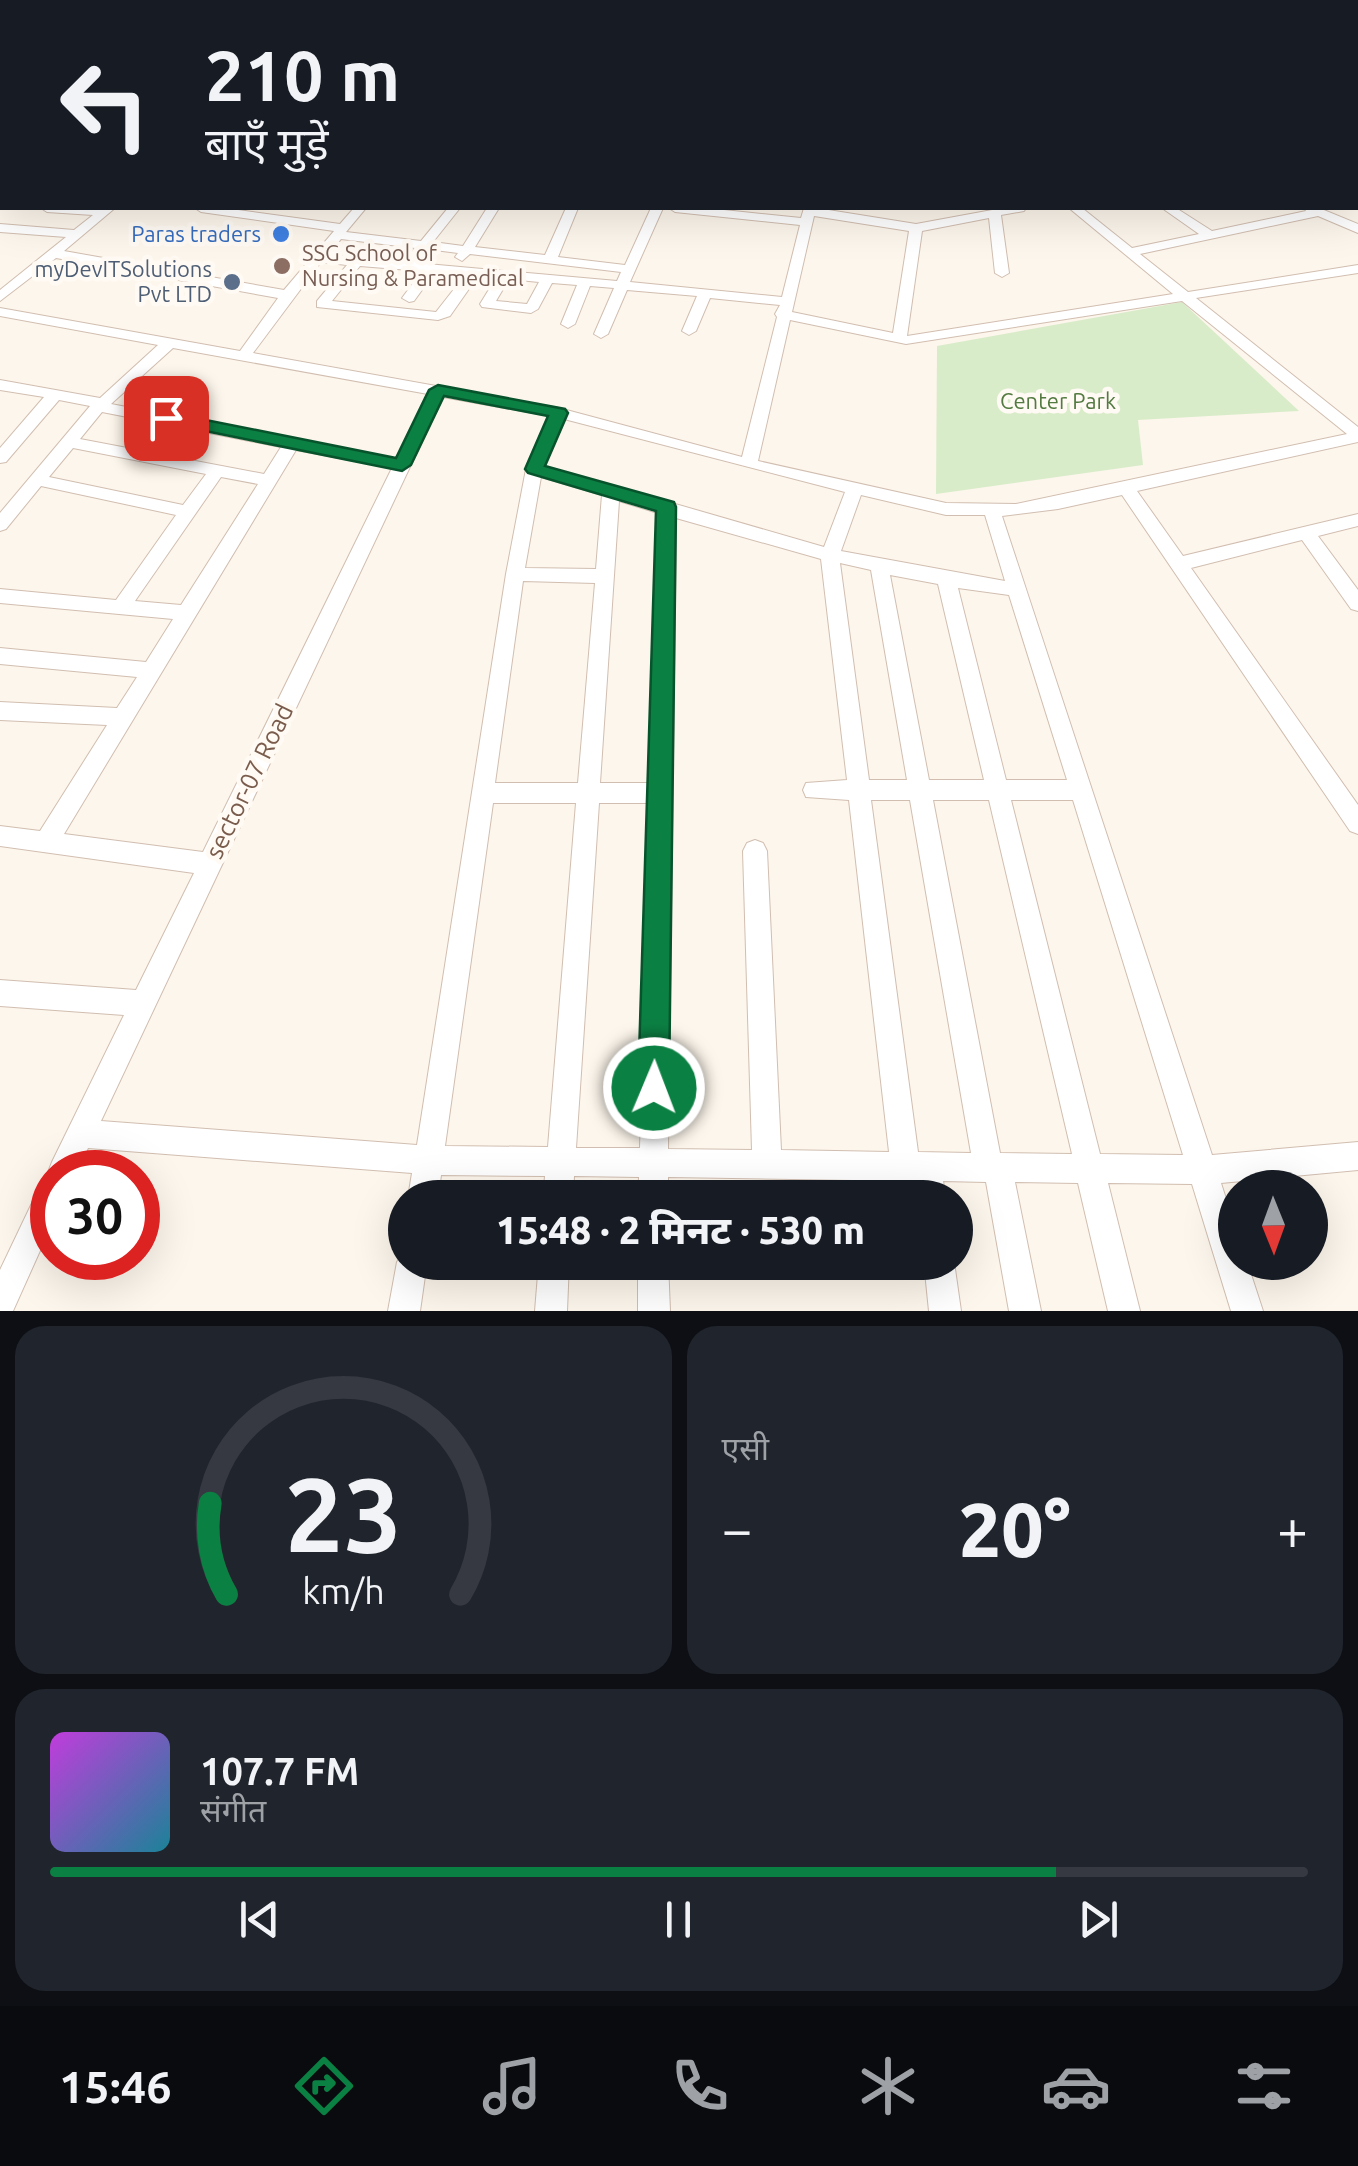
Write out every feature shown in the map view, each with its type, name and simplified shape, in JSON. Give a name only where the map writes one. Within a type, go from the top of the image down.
[{"type":"street","points":[[0,297],[106,210]]},
{"type":"street","points":[[216,210],[425,244],[629,269]]},
{"type":"street","points":[[282,219],[291,210]]},
{"type":"street","points":[[244,356],[358,210]]},
{"type":"street","points":[[407,266],[452,210]]},
{"type":"street","points":[[454,270],[492,210]]},
{"type":"street","points":[[550,259],[571,210]]},
{"type":"street","points":[[601,334],[656,210]]},
{"type":"street","points":[[719,210],[808,214],[916,228],[1007,210]]},
{"type":"street","points":[[1077,210],[1358,436]]},
{"type":"street","points":[[1171,210],[1210,235]]},
{"type":"street","points":[[1130,252],[1313,210],[1358,229]]},
{"type":"street","points":[[994,212],[1002,273]]},
{"type":"street","points":[[749,464],[808,214]]},
{"type":"street","points":[[0,228],[75,234]]},
{"type":"street","points":[[899,339],[916,228]]},
{"type":"street","points":[[51,253],[288,295]]},
{"type":"street","points":[[318,258],[705,294],[783,308],[899,339],[1358,270]]},
{"type":"street","points":[[356,262],[322,304],[438,316],[445,313],[474,272]]},
{"type":"street","points":[[410,298],[431,269]]},
{"type":"street","points":[[505,275],[487,304],[530,309],[547,279]]},
{"type":"street","points":[[568,324],[586,282]]},
{"type":"street","points":[[689,331],[705,294]]},
{"type":"street","points":[[0,312],[559,413],[749,464],[946,509],[992,511],[1058,503],[1358,436]]},
{"type":"street","points":[[0,525],[99,405],[168,344]]},
{"type":"street","points":[[2,388],[56,395],[402,465]]},
{"type":"street","name":"sector-07 Road","points":[[72,1150],[438,390]]},
{"type":"street","points":[[0,458],[56,395]]},
{"type":"street","points":[[426,1180],[515,574],[534,469],[559,413]]},
{"type":"street","points":[[69,442],[268,480]]},
{"type":"street","points":[[46,842],[292,442]]},
{"type":"street","points":[[534,469],[830,556],[947,581],[1015,589]]},
{"type":"street","points":[[121,607],[217,470]]},
{"type":"street","points":[[37,480],[188,512]]},
{"type":"street","points":[[1125,486],[1358,824]]},
{"type":"street","points":[[855,489],[830,556],[916,1166],[922,1180]]},
{"type":"street","points":[[559,1180],[610,492]]},
{"type":"street","points":[[652,1180],[666,507]]},
{"type":"street","points":[[992,511],[1247,1311]]},
{"type":"street","points":[[1179,564],[1358,520]]},
{"type":"street","points":[[1306,532],[1358,604]]},
{"type":"street","points":[[880,566],[993,1167],[1025,1311]]},
{"type":"street","points":[[515,574],[602,576]]},
{"type":"street","points":[[947,581],[1124,1311]]},
{"type":"street","points":[[0,596],[185,613]]},
{"type":"street","points":[[0,656],[150,670]]},
{"type":"street","points":[[0,711],[122,717]]},
{"type":"street","points":[[814,790],[1080,790]]},
{"type":"street","points":[[481,793],[660,792]]},
{"type":"street","points":[[0,836],[209,864]]},
{"type":"street","points":[[755,850],[767,1164]]},
{"type":"street","points":[[0,993],[142,1003]]},
{"type":"street","points":[[80,1134],[429,1160],[1203,1170],[1358,1156]]},
{"type":"street","points":[[0,1305],[30,1240]]},
{"type":"street","points":[[404,1311],[409,1280]]},
{"type":"street","points":[[552,1311],[553,1280]]},
{"type":"street","points":[[653,1280],[654,1311]]},
{"type":"street","points":[[942,1280],[946,1311]]},
{"type":"green space","name":"Center Park","points":[[1182,302],[1299,411],[1138,420],[1143,465],[936,494],[937,346]]},
{"type":"place","name":"Paras traders","points":[[281,234]]},
{"type":"place","name":"SSG School of Nursing & Paramedical","points":[[282,266]]},
{"type":"place","name":"myDevITSolutions Pvt LTD","points":[[232,282]]},
{"type":"route","points":[[166,418],[402,465],[438,390],[559,413],[534,469],[666,507],[654,1088]]}]
